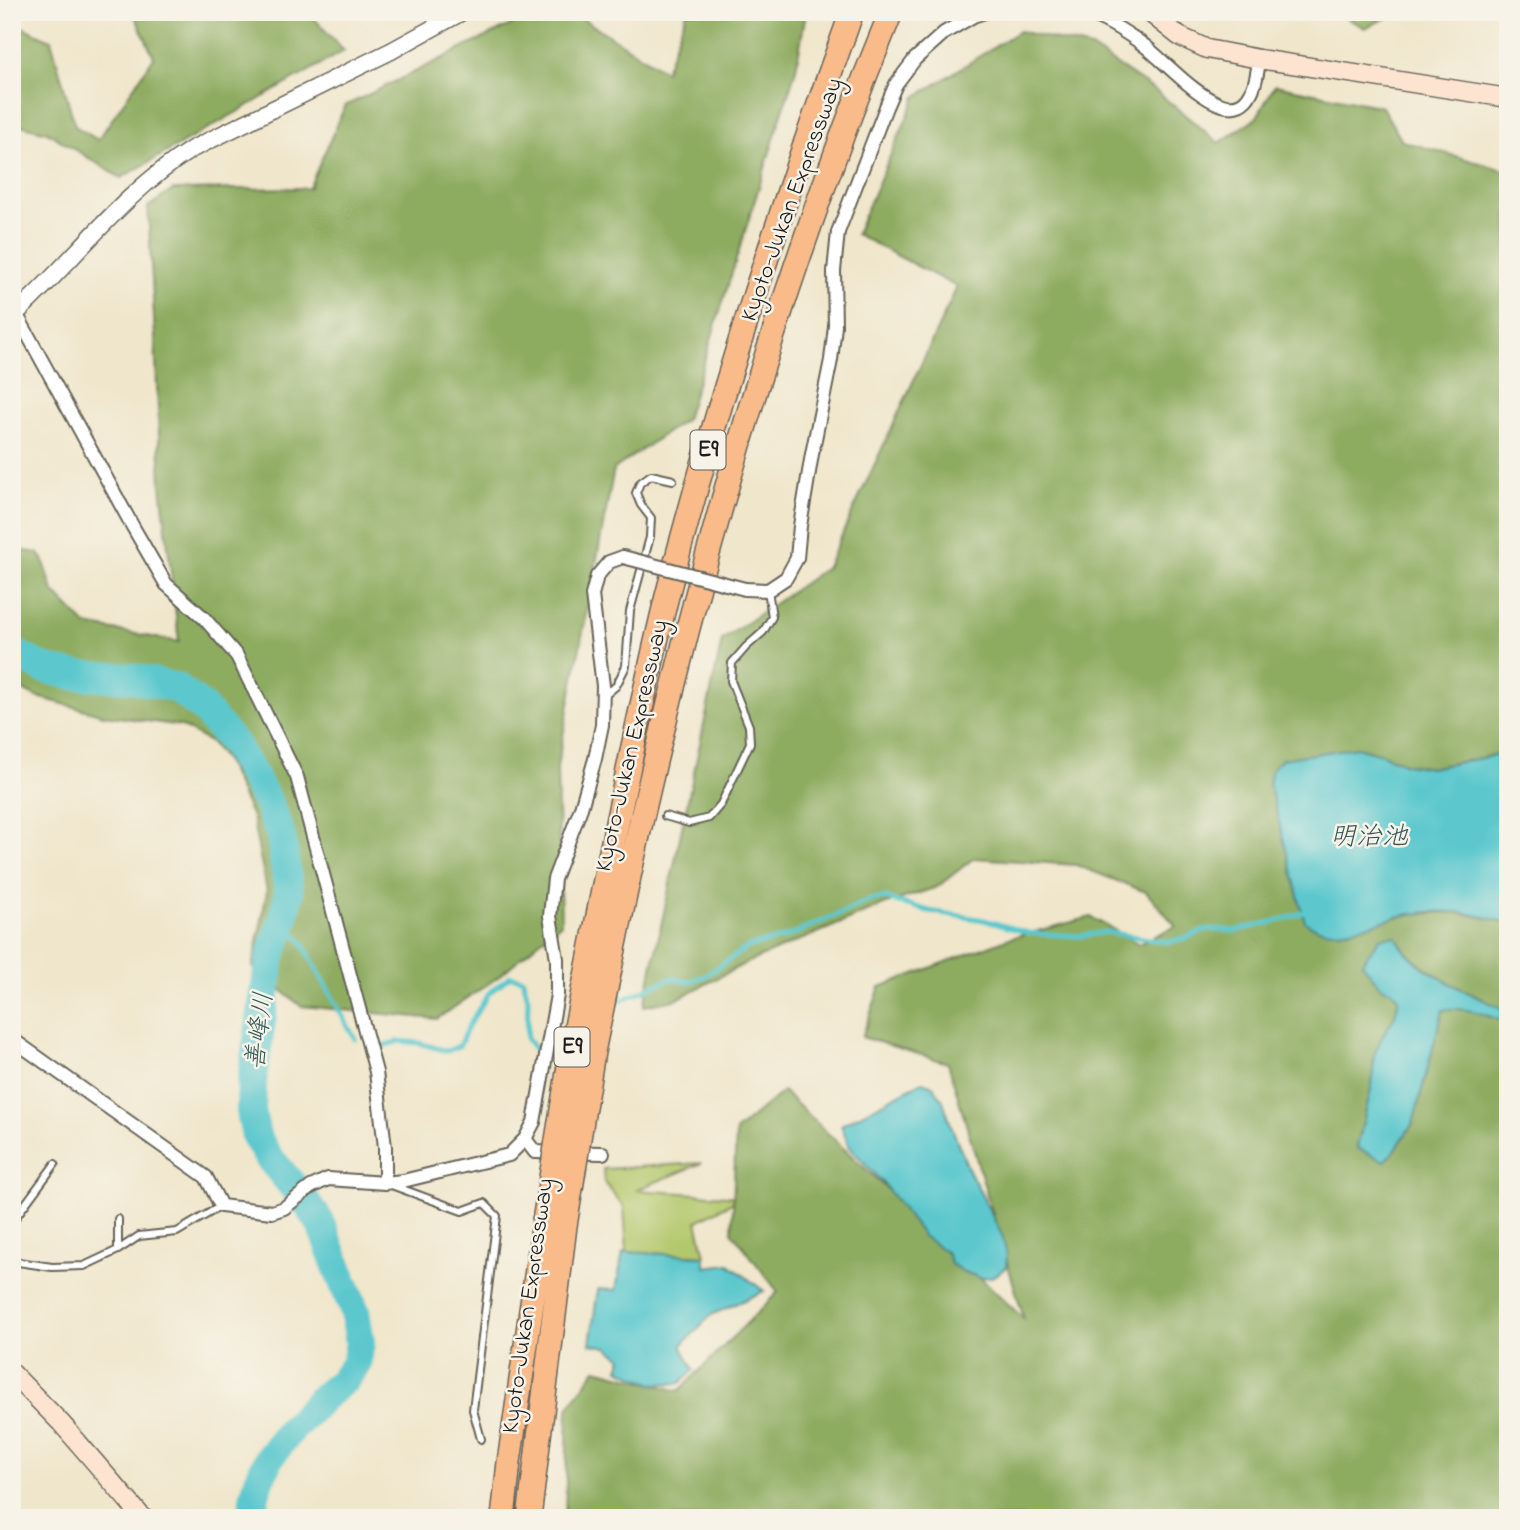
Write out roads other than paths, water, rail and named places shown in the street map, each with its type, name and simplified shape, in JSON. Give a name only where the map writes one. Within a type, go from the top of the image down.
[{"type":"highway","name":"Kyoto-Jukan Expressway","points":[[503,1518],[509,1462],[554,1223],[593,1052],[648,678],[693,498],[753,300],[785,200],[852,12]]},
{"type":"highway","name":"Kyoto-Jukan Expressway","points":[[617,878],[696,594],[779,313],[813,214],[891,12]]},
{"type":"highway","name":"Kyoto-Jukan Expressway","points":[[529,1518],[554,1223]]},
{"type":"main road","points":[[1149,12],[1179,36],[1208,49],[1508,98]]},
{"type":"main road","points":[[12,1373],[62,1423],[143,1518]]},
{"type":"street","points":[[386,1183],[385,1147],[376,1073],[297,776],[236,656],[205,618],[166,584],[14,312],[130,197],[175,160],[192,149],[391,51],[461,12]]},
{"type":"street","points":[[12,1039],[206,1177],[221,1206],[272,1212],[284,1208],[311,1187],[328,1179],[386,1183],[403,1181],[509,1155],[525,1139],[534,1122],[557,995],[557,959],[550,916],[554,879],[581,808],[595,759],[601,725],[603,686],[592,595],[597,576],[609,562],[623,557],[745,589],[768,590],[786,578],[797,558],[812,454],[831,360],[835,326],[834,271],[838,232],[896,84],[915,59],[943,33],[985,12]]},
{"type":"street","points":[[1084,12],[1119,28],[1215,104],[1238,105],[1247,98],[1254,89],[1259,59]]},
{"type":"street","points":[[525,1139],[535,1152],[603,1153]]},
{"type":"lane","points":[[603,697],[616,686],[626,666],[630,611],[650,537],[651,518],[636,493],[640,483],[651,475],[673,480]]},
{"type":"lane","points":[[665,816],[689,823],[709,818],[721,804],[750,743],[750,726],[731,681],[732,663],[763,632],[772,617],[768,590]]},
{"type":"lane","points":[[12,1231],[15,1218],[55,1164]]},
{"type":"lane","points":[[386,1183],[462,1211],[484,1203],[497,1216],[472,1410],[481,1439]]},
{"type":"lane","points":[[12,1258],[18,1262],[52,1267],[84,1266],[118,1250],[139,1236],[177,1232],[221,1206]]},
{"type":"lane","points":[[117,1219],[118,1250]]},
{"type":"water","name":"明治池","points":[[1357,747],[1406,764],[1430,768],[1508,753],[1508,922],[1468,913],[1426,912],[1342,930],[1328,931],[1305,922],[1269,784],[1272,769],[1282,759]]},
{"type":"water","points":[[1396,936],[1415,961],[1429,971],[1508,1012],[1508,1023],[1468,1010],[1443,1010],[1413,1123],[1393,1153],[1384,1161],[1357,1148],[1372,1085],[1374,1055],[1395,1016],[1399,998],[1393,991],[1381,987],[1362,963],[1380,938]]},
{"type":"water","points":[[922,1082],[934,1086],[943,1101],[968,1168],[1003,1237],[1006,1267],[991,1277],[981,1278],[964,1272],[951,1264],[947,1253],[924,1237],[882,1182],[850,1148],[841,1125]]},
{"type":"water","points":[[623,1252],[705,1256],[705,1267],[729,1264],[764,1291],[711,1315],[681,1346],[694,1370],[680,1383],[652,1384],[619,1369],[622,1358],[607,1347],[590,1344],[598,1289],[616,1290]]},
{"type":"waterway","name":"善峰川","points":[[12,652],[43,668],[72,675],[133,678],[177,688],[202,707],[234,744],[268,803],[281,836],[289,894],[270,959],[252,1081],[251,1111],[256,1136],[267,1155],[320,1222],[355,1312],[360,1343],[356,1364],[344,1380],[288,1433],[269,1458],[259,1480],[253,1518]]},
{"type":"waterway","points":[[611,1005],[673,978],[687,982],[705,976],[748,947],[786,937],[871,900],[885,898],[929,911],[984,920],[1028,933],[1081,936],[1107,932],[1167,942],[1208,929],[1234,931],[1308,911]]},
{"type":"waterway","points":[[283,921],[302,942],[355,1039]]},
{"type":"waterway","points":[[382,1046],[399,1041],[419,1043],[447,1051],[459,1046],[489,993],[510,976],[523,979],[528,999],[527,1039],[535,1050],[568,1033]]}]
